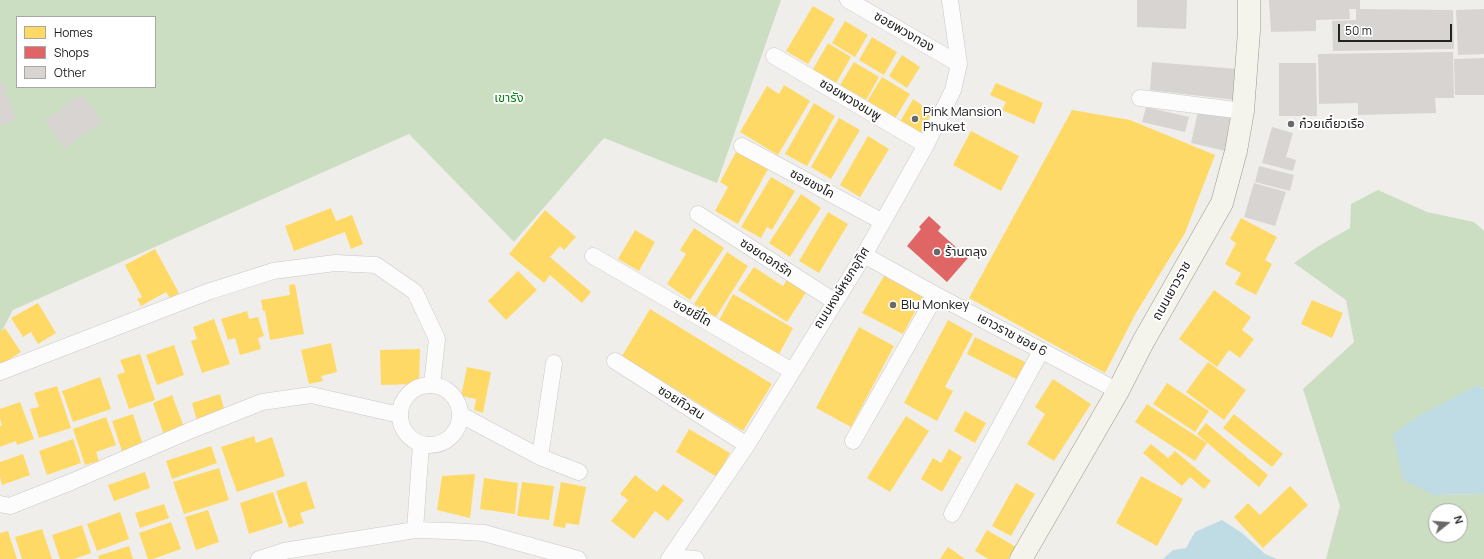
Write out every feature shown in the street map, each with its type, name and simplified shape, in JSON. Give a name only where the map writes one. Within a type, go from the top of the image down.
[{"type":"main road","name":"ถนนเยาวราช","points":[[1021,559],[1118,391],[1143,342],[1222,203],[1236,151],[1243,111],[1249,31],[1249,0]]},
{"type":"street","name":"ซอยพวงทอง","points":[[848,0],[959,64]]},
{"type":"street","name":"ถนนหงษ์หยกอุทิศ","points":[[670,558],[747,445],[834,301],[864,255],[926,145],[953,90],[959,64],[950,0]]},
{"type":"street","name":"ซอยพวงชมพู","points":[[774,56],[926,145]]},
{"type":"street","points":[[1140,98],[1243,111]]},
{"type":"street","name":"ซอยชงโค","points":[[742,146],[883,222]]},
{"type":"street","name":"ซอยดอกรัก","points":[[698,214],[834,301]]},
{"type":"street","name":"เยาวราช ซอย 6","points":[[864,255],[936,295],[1118,391]]},
{"type":"street","name":"ซอยยี่โถ","points":[[593,256],[792,371]]},
{"type":"street","points":[[0,372],[210,291],[273,271],[334,263],[376,265],[415,292],[437,339],[432,385]]},
{"type":"street","points":[[853,441],[936,295]]},
{"type":"street","points":[[952,514],[1042,351]]},
{"type":"street","name":"ซอยทิวสน","points":[[615,361],[747,445]]},
{"type":"street","points":[[540,457],[554,363]]},
{"type":"street","points":[[432,385],[439,386],[448,391],[456,399],[460,414],[459,425],[456,432],[448,440],[439,444],[428,446],[411,439],[404,431],[400,415],[403,402],[407,395],[415,389],[432,385]]},
{"type":"street","points":[[0,504],[10,506],[262,402],[311,395],[400,415]]},
{"type":"street","points":[[460,414],[540,457],[579,472]]},
{"type":"street","points":[[415,530],[421,444]]},
{"type":"street","points":[[259,559],[284,551],[415,530],[484,533],[541,554],[578,559]]},
{"type":"street","points":[[670,558],[696,559]]},
{"type":"green space","name":"เขารัง","points":[[0,0],[781,0],[717,183],[604,138],[514,242],[409,134],[13,310],[0,334]]},
{"type":"green space","points":[[1378,190],[1427,212],[1474,222],[1484,231],[1484,389],[1478,385],[1434,495],[1484,494],[1484,559],[1326,559],[1340,506],[1303,389],[1354,342],[1346,300],[1294,263],[1317,247],[1350,228],[1351,204]]},
{"type":"water","points":[[1478,385],[1484,389],[1484,494],[1434,495],[1403,480],[1393,434],[1420,415]]},
{"type":"water","points":[[1222,520],[1242,533],[1265,554],[1277,559],[1163,559],[1173,550],[1186,548],[1195,532]]},
{"type":"building: Homes","points":[[813,6],[835,19],[808,64],[786,51]]},
{"type":"building: Homes","points":[[845,21],[868,35],[855,57],[832,43]]},
{"type":"building: Homes","points":[[872,37],[897,52],[884,75],[859,60]]},
{"type":"building: Homes","points":[[828,43],[851,57],[835,85],[812,71]]},
{"type":"building: Homes","points":[[902,55],[920,67],[907,88],[889,76]]},
{"type":"building: Homes","points":[[854,62],[879,77],[866,100],[840,85]]},
{"type":"building: Homes","points":[[882,77],[910,94],[893,122],[865,105]]},
{"type":"building: Homes","points":[[996,83],[1043,103],[1034,124],[1002,110],[1006,102],[990,95]]},
{"type":"building: Homes","points":[[784,85],[810,101],[778,155],[740,132],[767,86],[779,94]]},
{"type":"building: Homes","name":"Pink Mansion Phuket","points":[[913,99],[932,112],[918,139],[897,127]]},
{"type":"building: Homes","points":[[814,103],[835,116],[807,166],[785,154]]},
{"type":"building: Homes","points":[[1072,110],[1130,120],[1215,155],[1185,233],[1136,313],[1105,373],[969,298]]},
{"type":"building: Homes","points":[[839,118],[860,130],[831,179],[811,167]]},
{"type":"building: Homes","points":[[971,131],[1019,156],[1001,191],[953,165]]},
{"type":"building: Homes","points":[[868,136],[889,149],[860,197],[840,185]]},
{"type":"building: Homes","points":[[736,152],[768,169],[738,224],[715,211],[728,187],[720,182]]},
{"type":"building: Homes","points":[[771,177],[795,191],[772,230],[767,227],[761,238],[741,227]]},
{"type":"building: Homes","points":[[801,194],[821,208],[790,257],[769,243]]},
{"type":"building: Homes","points":[[331,208],[336,221],[352,215],[363,244],[351,249],[345,232],[294,251],[285,226]]},
{"type":"building: Homes","points":[[545,210],[576,237],[564,250],[560,246],[550,257],[591,292],[582,303],[550,275],[544,283],[509,254]]},
{"type":"building: Homes","points":[[828,212],[848,224],[819,273],[799,261]]},
{"type":"building: Homes","points":[[1241,218],[1277,237],[1265,260],[1272,264],[1256,295],[1235,284],[1241,273],[1225,264],[1236,243],[1230,239]]},
{"type":"building: Homes","points":[[694,228],[724,248],[690,300],[667,284],[686,254],[680,250]]},
{"type":"building: Homes","points":[[635,230],[655,242],[639,271],[618,259]]},
{"type":"building: Homes","points":[[155,249],[179,293],[170,298],[166,292],[141,306],[137,299],[142,297],[125,265]]},
{"type":"building: Homes","points":[[727,252],[748,266],[716,317],[694,304]]},
{"type":"building: Homes","points":[[754,267],[783,286],[788,278],[807,291],[787,322],[738,290]]},
{"type":"building: Homes","points":[[518,271],[537,290],[506,320],[488,301]]},
{"type":"building: Homes","name":"Blu Monkey","points":[[884,276],[923,297],[903,334],[862,313]]},
{"type":"building: Homes","points":[[295,284],[304,334],[270,340],[265,311],[263,311],[261,300],[290,295],[289,285]]},
{"type":"building: Homes","points":[[1214,290],[1251,317],[1242,330],[1254,339],[1240,358],[1229,350],[1217,367],[1179,339]]},
{"type":"building: Homes","points":[[733,294],[793,328],[779,354],[719,320]]},
{"type":"building: Homes","points":[[1312,300],[1343,313],[1332,338],[1301,324]]},
{"type":"building: Homes","points":[[38,303],[56,333],[38,344],[31,332],[23,337],[11,318]]},
{"type":"building: Homes","points":[[650,309],[772,384],[743,431],[622,356]]},
{"type":"building: Homes","points":[[247,311],[249,319],[258,317],[264,336],[258,338],[261,349],[240,355],[235,338],[228,340],[221,319]]},
{"type":"building: Homes","points":[[214,319],[230,364],[202,373],[191,341],[197,339],[193,327]]},
{"type":"building: Homes","points":[[948,320],[973,334],[945,387],[953,391],[937,421],[904,403]]},
{"type":"building: Homes","points":[[859,327],[894,346],[851,427],[816,408]]},
{"type":"building: Homes","points":[[5,328],[21,352],[0,365],[0,332]]},
{"type":"building: Homes","points":[[975,337],[1029,364],[1020,381],[967,354]]},
{"type":"building: Homes","points":[[331,343],[337,372],[321,376],[323,381],[309,384],[301,350]]},
{"type":"building: Homes","points":[[174,345],[184,375],[157,385],[146,355]]},
{"type":"building: Homes","points":[[420,349],[419,384],[381,385],[380,350]]},
{"type":"building: Homes","points":[[140,354],[155,400],[129,409],[117,375],[125,372],[120,360]]},
{"type":"building: Homes","points":[[1208,362],[1246,390],[1224,420],[1186,392]]},
{"type":"building: Homes","points":[[467,367],[491,372],[483,413],[474,410],[476,399],[461,396]]},
{"type":"building: Homes","points":[[100,377],[111,409],[73,422],[62,391]]},
{"type":"building: Homes","points":[[1053,379],[1091,404],[1054,461],[1027,444],[1045,414],[1035,407]]},
{"type":"building: Homes","points":[[1167,383],[1209,411],[1195,432],[1153,404]]},
{"type":"building: Homes","points":[[57,386],[71,428],[39,438],[30,409],[39,407],[34,393]]},
{"type":"building: Homes","points":[[220,394],[225,412],[197,421],[192,403]]},
{"type":"building: Homes","points":[[172,395],[184,427],[164,435],[153,403]]},
{"type":"building: Homes","points":[[20,402],[34,439],[17,445],[16,441],[0,447],[0,426],[2,425],[0,419],[0,409]]},
{"type":"building: Homes","points":[[1147,404],[1207,443],[1195,461],[1135,422]]},
{"type":"building: Homes","points":[[965,411],[986,423],[975,443],[954,431]]},
{"type":"building: Homes","points":[[133,414],[143,445],[122,451],[112,421]]},
{"type":"building: Homes","points":[[1234,414],[1283,454],[1272,467],[1223,428]]},
{"type":"building: Homes","points":[[906,416],[929,431],[890,492],[867,478]]},
{"type":"building: Homes","points":[[106,417],[116,445],[96,452],[99,461],[85,465],[73,429]]},
{"type":"building: Homes","points":[[1206,423],[1268,475],[1259,487],[1197,434]]},
{"type":"building: Homes","points":[[689,429],[730,453],[717,477],[676,452]]},
{"type":"building: Homes","points":[[254,436],[256,443],[272,437],[285,476],[237,492],[221,447]]},
{"type":"building: Homes","points":[[73,439],[81,463],[47,475],[39,451]]},
{"type":"building: Homes","points":[[1151,444],[1168,458],[1175,451],[1211,481],[1204,489],[1190,477],[1182,486],[1143,453]]},
{"type":"building: Homes","points":[[211,446],[217,463],[172,479],[166,461]]},
{"type":"building: Homes","points":[[949,449],[962,457],[942,492],[921,479],[933,458],[941,463]]},
{"type":"building: Homes","points":[[23,454],[30,475],[2,485],[0,477],[0,462]]},
{"type":"building: Homes","points":[[219,468],[229,500],[184,514],[173,482]]},
{"type":"building: Homes","points":[[145,472],[150,488],[114,501],[108,485]]},
{"type":"building: Homes","points":[[475,474],[470,518],[437,510],[442,476]]},
{"type":"building: Homes","points":[[635,475],[657,492],[663,484],[684,500],[668,521],[655,511],[634,539],[611,521],[628,500],[620,494]]},
{"type":"building: Homes","points":[[1141,476],[1183,499],[1157,546],[1116,523]]},
{"type":"building: Homes","points":[[484,478],[518,483],[515,514],[480,509]]},
{"type":"building: Homes","points":[[306,481],[315,508],[300,513],[304,523],[289,528],[276,491]]},
{"type":"building: Homes","points":[[522,482],[554,486],[549,520],[517,516]]},
{"type":"building: Homes","points":[[561,482],[586,487],[579,525],[566,523],[565,528],[553,526]]},
{"type":"building: Homes","points":[[1016,483],[1035,494],[1011,536],[992,526]]},
{"type":"building: Homes","points":[[1290,486],[1308,505],[1263,548],[1234,517],[1248,503],[1260,515]]},
{"type":"building: Homes","points":[[273,492],[283,523],[249,534],[240,503]]},
{"type":"building: Homes","points":[[164,504],[169,518],[140,528],[135,513]]},
{"type":"building: Homes","points":[[208,510],[219,542],[196,550],[185,517]]},
{"type":"building: Homes","points":[[120,512],[129,539],[97,551],[87,524]]},
{"type":"building: Homes","points":[[171,522],[181,549],[153,559],[148,559],[139,533]]},
{"type":"building: Homes","points":[[82,525],[91,553],[74,559],[60,559],[52,535]]},
{"type":"building: Homes","points":[[42,529],[52,559],[22,559],[15,537]]},
{"type":"building: Homes","points":[[987,530],[1016,547],[1008,559],[988,559],[975,551]]},
{"type":"building: Homes","points":[[8,531],[17,559],[0,559],[0,533]]},
{"type":"building: Homes","points":[[129,546],[133,559],[99,559],[98,556]]},
{"type":"building: Homes","points":[[948,547],[965,559],[940,559]]},
{"type":"building: Shops","name":"ร้านตลุง","points":[[929,216],[941,227],[938,231],[968,258],[947,282],[907,246],[921,229],[919,227]]},
{"type":"building: Other","points":[[1137,0],[1187,0],[1186,29],[1137,27]]},
{"type":"building: Other","points":[[1269,0],[1360,0],[1360,9],[1349,9],[1350,19],[1316,20],[1316,31],[1271,32]]},
{"type":"building: Other","points":[[1356,9],[1453,10],[1454,49],[1333,51],[1332,21],[1356,20]]},
{"type":"building: Other","points":[[1484,9],[1484,54],[1458,55],[1456,10]]},
{"type":"building: Other","points":[[1453,52],[1454,98],[1435,98],[1436,113],[1358,115],[1358,103],[1319,104],[1318,54]]},
{"type":"building: Other","points":[[1484,58],[1484,95],[1455,95],[1454,59]]},
{"type":"building: Other","points":[[1152,62],[1238,69],[1235,100],[1150,90]]},
{"type":"building: Other","points":[[1279,63],[1316,63],[1317,116],[1279,116]]},
{"type":"building: Other","points":[[3,83],[16,120],[0,126],[0,84]]},
{"type":"building: Other","points":[[82,94],[102,122],[64,148],[45,120]]},
{"type":"building: Other","points":[[1146,107],[1189,117],[1185,132],[1142,122]]},
{"type":"building: Other","points":[[1199,107],[1231,114],[1228,130],[1235,131],[1230,152],[1191,143]]},
{"type":"building: Other","points":[[1272,127],[1293,133],[1286,157],[1296,160],[1293,171],[1262,163]]},
{"type":"building: Other","points":[[1259,166],[1294,175],[1290,191],[1255,182]]},
{"type":"building: Other","points":[[1254,183],[1286,192],[1275,226],[1244,217]]},
{"type":"place","name":"Pink Mansion Phuket","points":[[915,119]]},
{"type":"place","name":"ก๋วยเตี๋ยวเรือ","points":[[1291,124]]},
{"type":"place","name":"ร้านตลุง","points":[[937,252]]},
{"type":"place","name":"Blu Monkey","points":[[893,305]]}]
